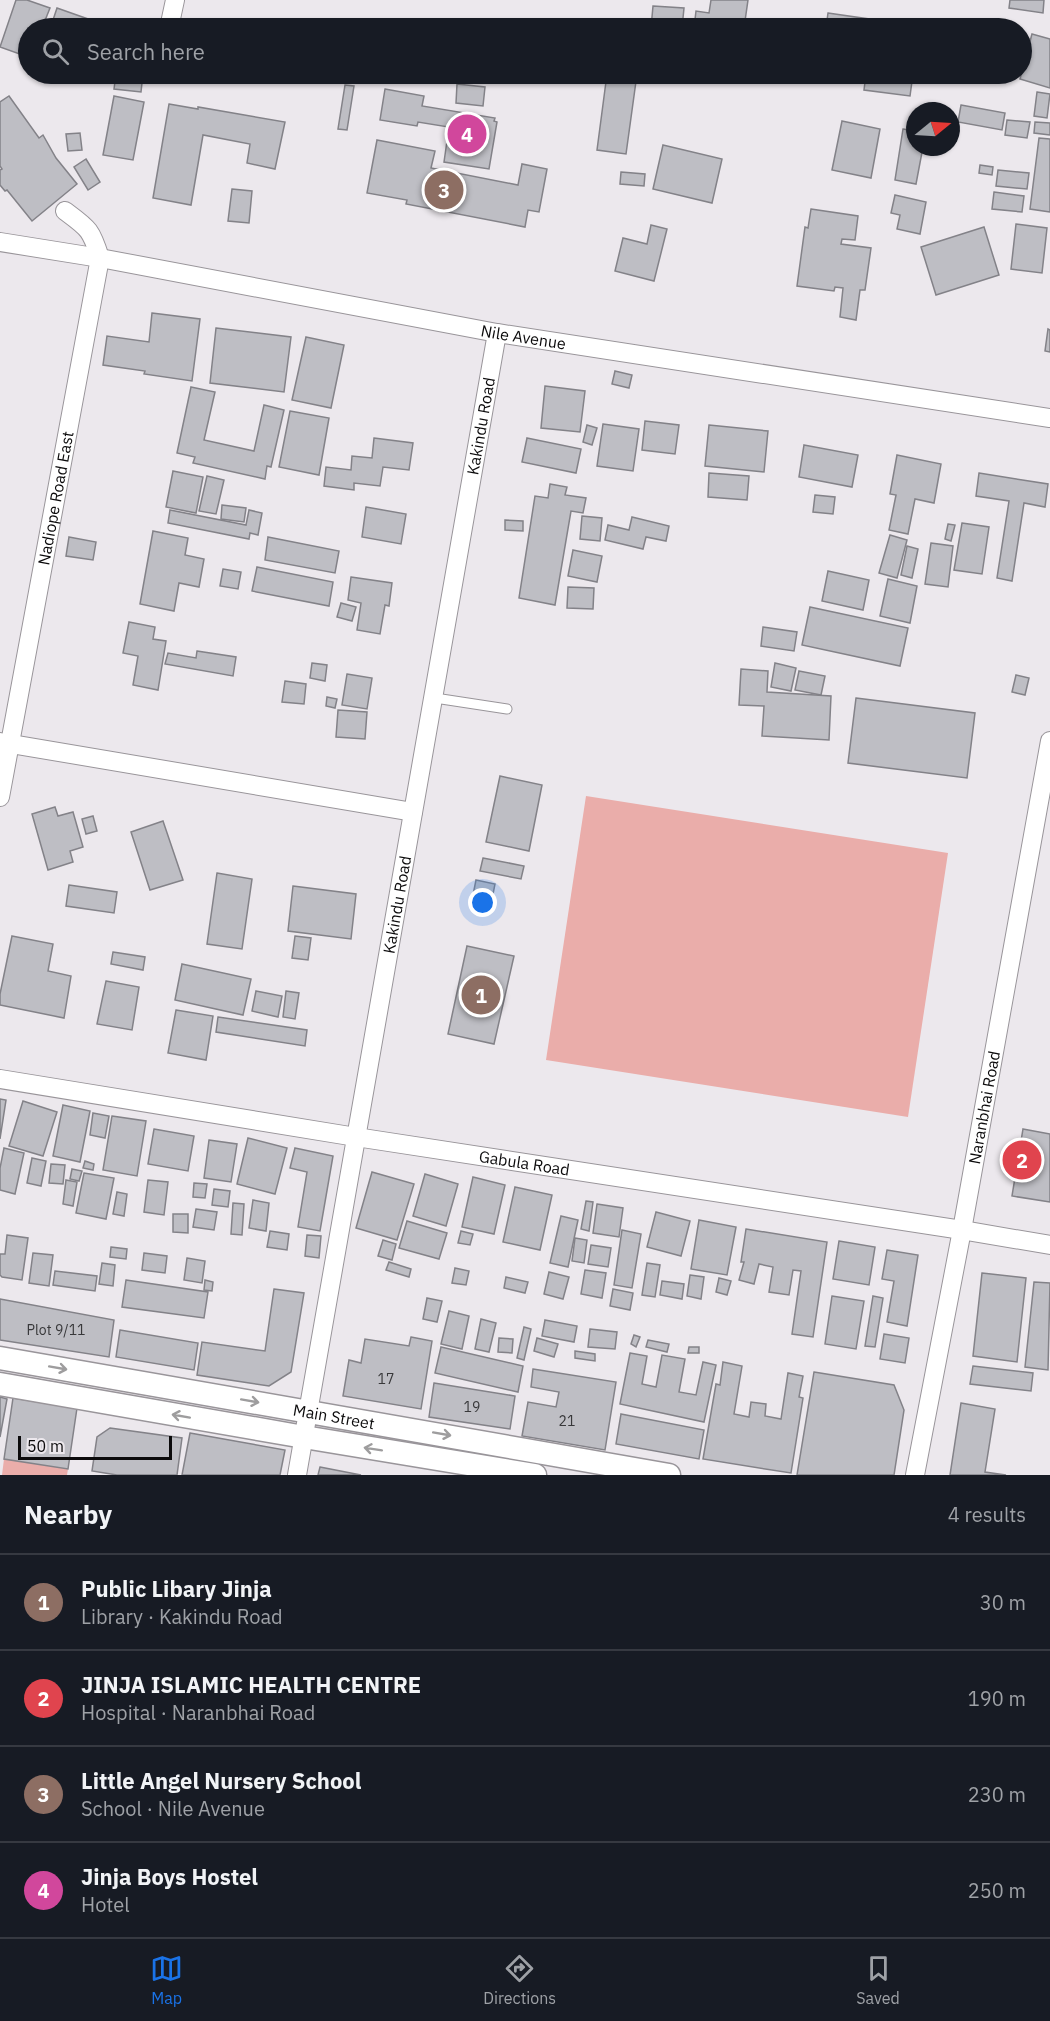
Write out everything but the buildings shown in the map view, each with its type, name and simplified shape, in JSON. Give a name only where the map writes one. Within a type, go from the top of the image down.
[{"type":"street","points":[[171,18],[175,0]]},
{"type":"street","points":[[65,211],[85,225],[94,237],[100,258]]},
{"type":"street","name":"Nile Avenue","points":[[0,242],[100,258],[497,333],[1050,418]]},
{"type":"street","name":"Nadiope Road East","points":[[0,797],[5,743],[100,258]]},
{"type":"street","name":"Kakindu Road","points":[[297,1475],[435,698],[497,333]]},
{"type":"street","name":"Naranbhai Road","points":[[915,1475],[962,1230],[1050,741]]},
{"type":"street","points":[[5,743],[413,812]]},
{"type":"street","name":"Gabula Road","points":[[0,1079],[1050,1245]]},
{"type":"street","name":"Main Street","points":[[0,1358],[669,1475]]},
{"type":"street","name":"Main Street","points":[[0,1384],[535,1475]]},
{"type":"lane","points":[[435,698],[507,709]]},
{"type":"shaded area","points":[[586,796],[948,853],[908,1117],[546,1060]]},
{"type":"shaded area","points":[[4,1459],[68,1469],[67,1475],[2,1475]]},
{"type":"place","name":"Jinja Boys Hostel","points":[[467,134]]},
{"type":"place","name":"Little Angel Nursery School","points":[[444,190]]},
{"type":"place","name":"Public Libary Jinja","points":[[481,995]]},
{"type":"place","name":"JINJA ISLAMIC HEALTH CENTRE","points":[[1022,1160]]}]
